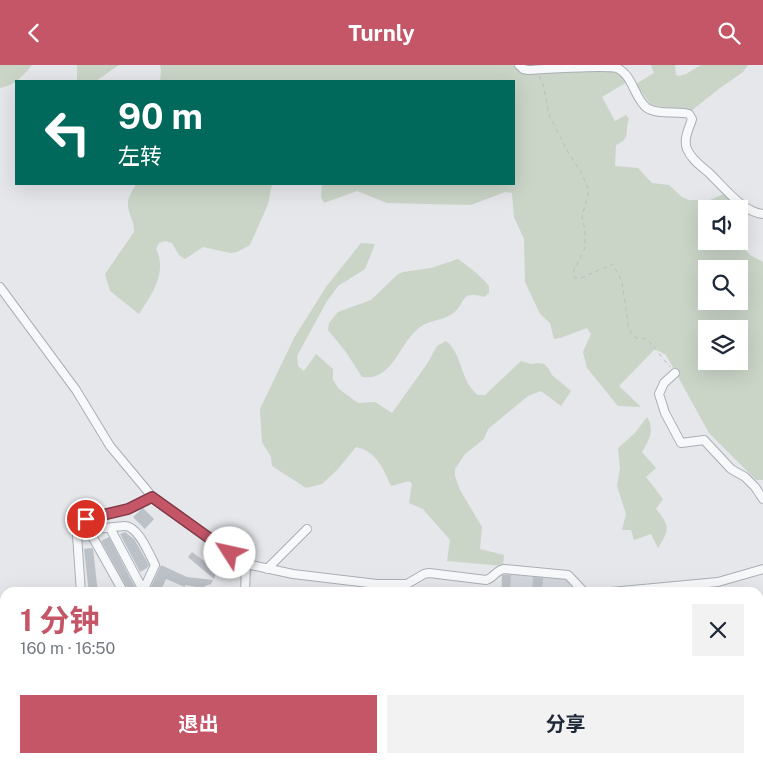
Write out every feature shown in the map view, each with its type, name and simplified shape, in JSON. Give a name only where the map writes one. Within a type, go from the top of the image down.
[{"type":"street","points":[[519,65],[525,70],[590,67],[614,67],[621,70],[648,109],[689,114],[692,119],[686,142],[691,156],[723,189],[750,210],[763,214]]},
{"type":"street","points":[[0,287],[76,390],[110,446],[152,497],[246,564],[293,574],[399,585],[409,583],[429,573],[486,581],[492,578],[499,570],[504,569],[568,575],[579,587]]},
{"type":"street","points":[[675,373],[664,383],[659,394],[665,413],[681,443],[704,440],[731,469],[745,477],[755,487],[763,499]]},
{"type":"street","points":[[80,587],[78,527],[128,509],[152,497]]},
{"type":"street","points":[[86,525],[110,528],[125,525],[133,528],[154,565],[145,587]]},
{"type":"street","points":[[86,525],[121,587]]},
{"type":"street","points":[[110,528],[141,587]]},
{"type":"street","points":[[267,569],[307,529]]},
{"type":"street","points":[[245,587],[246,564]]},
{"type":"street","points":[[664,587],[718,582],[763,569]]},
{"type":"path","points":[[536,70],[544,85],[549,115],[582,174],[589,191],[582,217],[585,230],[585,248],[573,272],[575,278],[581,278],[613,264],[622,283],[629,330],[636,338],[647,339],[675,373]]},
{"type":"shaded area","points":[[0,65],[32,65],[18,80],[0,88]]},
{"type":"shaded area","points":[[77,65],[119,65],[97,80],[77,80]]},
{"type":"shaded area","points":[[160,65],[516,65],[517,67],[608,69],[620,73],[627,82],[602,97],[615,121],[626,115],[629,119],[626,137],[616,145],[615,166],[638,168],[652,183],[669,185],[682,197],[689,200],[698,200],[698,250],[746,250],[750,255],[763,262],[763,480],[756,480],[709,433],[666,355],[655,349],[619,386],[641,407],[618,406],[587,368],[583,352],[591,334],[587,328],[554,339],[550,323],[540,314],[525,282],[524,239],[514,217],[512,193],[505,192],[471,205],[387,203],[357,191],[324,203],[321,197],[322,185],[515,185],[515,80],[160,80]]},
{"type":"shaded area","points":[[651,65],[675,65],[676,75],[679,76],[701,65],[748,65],[743,72],[691,111],[651,105],[636,84],[654,73]]},
{"type":"shaded area","points":[[136,185],[272,185],[268,204],[250,245],[237,252],[230,253],[203,247],[185,259],[179,255],[172,243],[165,241],[159,243],[156,249],[159,258],[159,275],[153,291],[139,314],[110,291],[105,274],[134,232],[128,203]]},
{"type":"shaded area","points":[[724,194],[733,200],[710,200]]},
{"type":"shaded area","points":[[361,243],[375,244],[365,269],[338,286],[327,301],[297,356],[298,366],[304,371],[316,354],[333,369],[333,380],[339,389],[358,403],[375,402],[392,413],[427,364],[437,346],[446,341],[456,353],[468,383],[478,395],[485,395],[521,361],[531,364],[544,364],[552,375],[571,391],[561,406],[541,391],[528,396],[488,429],[484,439],[465,454],[455,469],[455,476],[460,490],[482,527],[480,549],[504,555],[503,566],[447,561],[450,540],[423,509],[409,503],[412,484],[409,481],[391,486],[378,461],[363,449],[356,447],[337,470],[322,484],[306,488],[272,466],[271,457],[262,442],[260,409],[294,338],[326,287]]},
{"type":"shaded area","points":[[458,259],[486,282],[489,286],[489,293],[484,297],[476,295],[467,296],[452,314],[420,327],[406,342],[388,367],[373,377],[362,377],[346,352],[328,330],[329,323],[338,312],[371,300],[397,275],[403,272],[431,268]]},
{"type":"shaded area","points":[[647,417],[651,431],[642,452],[656,468],[646,477],[663,499],[656,509],[667,528],[658,548],[651,534],[634,540],[631,530],[622,530],[626,514],[617,486],[620,469],[618,448],[635,433]]},
{"type":"shaded area","points":[[502,571],[569,578],[575,587],[501,587]]},
{"type":"building","points":[[143,508],[154,519],[145,529],[133,517]]},
{"type":"building","points":[[125,532],[134,539],[149,565],[140,572],[120,534]]},
{"type":"building","points":[[109,537],[135,587],[127,587],[101,541]]},
{"type":"building","points":[[84,549],[93,549],[97,587],[88,587]]},
{"type":"building","points":[[192,552],[217,571],[214,579],[188,557]]},
{"type":"building","points":[[161,565],[187,577],[213,580],[211,584],[205,587],[185,585],[185,587],[166,579],[163,587],[151,587]]},
{"type":"building","points":[[502,575],[511,575],[510,587],[502,587]]},
{"type":"building","points":[[533,577],[543,578],[542,587],[532,587]]},
{"type":"route","points":[[86,519],[128,509],[152,497],[230,553]]}]
